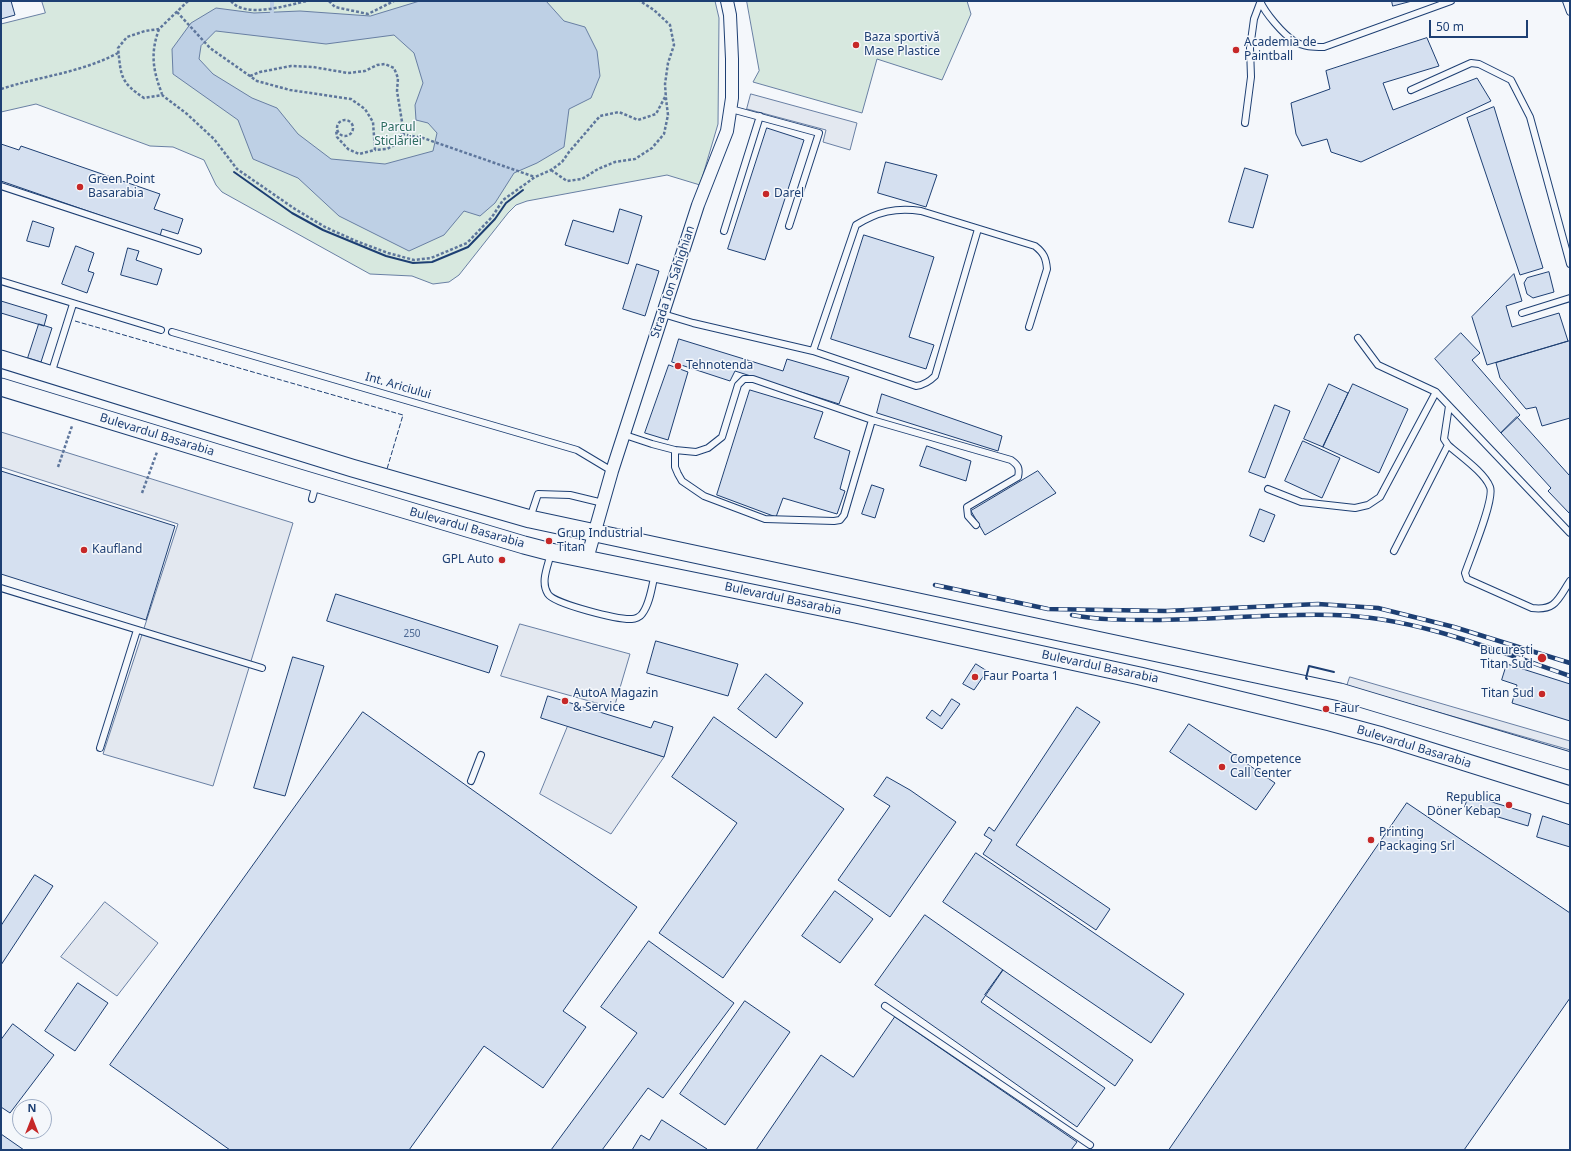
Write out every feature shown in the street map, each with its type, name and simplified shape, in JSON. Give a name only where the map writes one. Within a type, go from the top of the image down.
[{"type":"main road","name":"Bulevardul Basarabia","points":[[1,359],[329,461],[530,519],[1340,692],[1570,761]]},
{"type":"main road","name":"Bulevardul Basarabia","points":[[1,387],[314,491],[461,527],[551,552],[1140,676],[1297,713],[1382,736],[1570,795]]},
{"type":"street","name":"Strada Ion Sahighian","points":[[587,559],[612,471],[698,205],[727,131],[731,109],[732,59],[730,15],[727,1]]},
{"type":"lane","points":[[1260,2],[1272,19],[1294,41],[1312,47],[1324,47],[1451,1]]},
{"type":"lane","points":[[1566,1],[1570,12]]},
{"type":"lane","points":[[1245,123],[1251,77],[1250,48],[1254,19],[1260,2]]},
{"type":"lane","points":[[1411,90],[1471,63],[1485,66],[1511,80],[1530,117],[1570,264]]},
{"type":"lane","points":[[731,109],[818,133],[789,226]]},
{"type":"lane","points":[[724,231],[760,116]]},
{"type":"lane","points":[[1,186],[198,251]]},
{"type":"lane","points":[[813,350],[856,225],[880,213],[905,208],[921,210],[1035,246],[1043,252],[1047,269],[1029,327]]},
{"type":"lane","points":[[663,314],[693,323],[813,350],[916,386],[930,382],[935,376],[978,229]]},
{"type":"lane","points":[[1,281],[161,330]]},
{"type":"lane","points":[[1522,313],[1570,298]]},
{"type":"lane","points":[[51,374],[73,304]]},
{"type":"lane","name":"Int. Ariciului","points":[[172,332],[577,450],[612,471]]},
{"type":"lane","points":[[1358,338],[1378,365],[1436,392],[1570,533]]},
{"type":"lane","points":[[624,435],[676,450],[696,452],[708,448],[722,437],[738,385],[744,379],[753,379],[872,420],[1011,460],[1017,464],[1019,469],[1018,477],[967,507],[968,516],[976,525]]},
{"type":"lane","points":[[1268,489],[1301,502],[1355,508],[1368,505],[1380,496],[1436,392]]},
{"type":"lane","points":[[1449,406],[1444,439],[1448,446],[1484,478],[1490,488],[1489,502],[1465,573],[1467,579],[1532,608],[1542,609],[1553,606],[1570,581]]},
{"type":"lane","points":[[676,450],[675,467],[682,481],[704,496],[765,519],[840,520],[844,515],[872,420]]},
{"type":"lane","points":[[1394,552],[1448,446]]},
{"type":"lane","points":[[530,519],[538,494],[570,494],[602,503]]},
{"type":"lane","points":[[551,552],[543,585],[548,596],[561,602],[619,619],[633,620],[642,615],[648,602],[655,573]]},
{"type":"lane","points":[[1,588],[262,668]]},
{"type":"lane","points":[[100,748],[137,630]]},
{"type":"lane","points":[[471,781],[481,755]]},
{"type":"lane","points":[[885,1006],[1090,1145]]},
{"type":"path","points":[[188,1],[159,29],[154,43],[153,61],[156,78],[162,95],[187,114],[214,139],[237,169],[295,209],[326,227],[356,241],[388,253],[414,260],[431,258],[467,243],[492,217],[502,200],[536,177],[551,170],[562,162],[600,116],[619,112],[638,120],[656,114],[666,95]]},
{"type":"path","points":[[230,1],[233,4],[251,10],[277,8],[307,1]]},
{"type":"path","points":[[328,1],[335,7],[368,14],[394,1]]},
{"type":"path","points":[[551,170],[567,181],[582,179],[598,169],[615,162],[635,159],[652,148],[664,134],[668,115],[666,95],[668,63],[674,45],[670,25],[654,10],[640,1]]},
{"type":"path","points":[[177,12],[210,48],[257,81],[290,90],[351,99],[365,109],[373,122],[375,150]]},
{"type":"path","points":[[159,29],[145,31],[127,37],[118,48],[118,53],[121,75],[130,89],[144,98],[162,95]]},
{"type":"path","points":[[1,89],[23,82],[48,78],[76,70],[105,60],[118,53]]},
{"type":"path","points":[[250,77],[260,72],[291,66],[313,67],[348,73],[365,71],[377,65],[385,64],[394,68],[398,78],[397,91],[402,123],[400,142],[387,149],[359,154],[348,149],[337,137],[336,130],[338,122],[348,120],[353,127],[352,132],[348,136],[340,135],[336,130]]},
{"type":"path","points":[[402,134],[423,138],[536,177]]},
{"type":"path","points":[[58,467],[72,426]]},
{"type":"path","points":[[142,493],[157,452]]},
{"type":"green space","name":"Parcul Sticlăriei","points":[[42,1],[715,1],[719,18],[718,124],[700,185],[667,175],[527,201],[516,205],[508,213],[459,275],[449,282],[433,284],[412,276],[370,274],[222,192],[216,185],[204,160],[173,147],[150,146],[36,104],[1,112],[1,24],[45,13]]},
{"type":"green space","name":"Baza sportivă Mase Plastice","points":[[747,1],[967,1],[971,14],[942,80],[877,59],[862,113],[753,82],[759,71]]},
{"type":"shaded area","points":[[751,94],[857,123],[850,150],[823,142],[826,130],[747,109]]},
{"type":"shaded area","points":[[1,432],[293,523],[213,786],[103,754],[178,524],[1,467]]},
{"type":"shaded area","points":[[520,624],[630,654],[614,708],[501,676]]},
{"type":"shaded area","points":[[1350,677],[1570,741],[1570,750],[1347,686]]},
{"type":"shaded area","points":[[568,726],[664,757],[611,834],[540,794]]},
{"type":"shaded area","points":[[105,902],[158,943],[117,996],[61,957]]},
{"type":"water","points":[[420,1],[546,1],[564,21],[585,27],[597,51],[600,76],[591,98],[569,109],[564,147],[537,163],[514,173],[495,203],[480,216],[464,211],[444,235],[409,251],[339,216],[298,178],[253,159],[238,120],[173,74],[172,49],[191,23],[216,8],[254,13],[300,11],[370,16]],"holes":[[[216,31],[326,44],[394,35],[414,53],[423,83],[415,105],[416,120],[428,123],[437,133],[433,151],[385,164],[331,159],[298,134],[277,108],[252,98],[213,74],[199,59],[201,46]]]},
{"type":"building","points":[[1,1],[11,1],[15,15],[1,19]]},
{"type":"building","points":[[1392,1],[1412,1],[1393,6]]},
{"type":"building","points":[[1427,38],[1439,66],[1383,83],[1393,110],[1477,78],[1491,101],[1361,162],[1331,152],[1327,139],[1302,146],[1296,134],[1291,103],[1330,89],[1326,71]]},
{"type":"building","points":[[1494,107],[1543,268],[1520,275],[1467,118]]},
{"type":"building","name":"Darel","points":[[767,128],[804,140],[765,260],[728,249]]},
{"type":"building","name":"Green Point Basarabia","points":[[1,144],[19,150],[21,146],[160,194],[154,209],[183,219],[178,234],[162,229],[160,236],[1,181]]},
{"type":"building","points":[[886,162],[937,175],[926,207],[878,193]]},
{"type":"building","points":[[1245,168],[1268,175],[1253,228],[1229,222]]},
{"type":"building","points":[[620,209],[642,216],[628,264],[565,245],[573,220],[613,232]]},
{"type":"building","points":[[33,221],[54,228],[49,247],[27,241]]},
{"type":"building","points":[[864,235],[934,257],[909,337],[934,345],[926,369],[831,339]]},
{"type":"building","points":[[76,246],[94,253],[88,271],[94,273],[87,293],[62,284]]},
{"type":"building","points":[[128,248],[139,251],[136,260],[162,269],[157,285],[121,275]]},
{"type":"building","points":[[637,264],[659,271],[645,316],[623,309]]},
{"type":"building","points":[[1549,272],[1554,292],[1533,298],[1527,294],[1524,283],[1527,278]]},
{"type":"building","points":[[1514,274],[1522,301],[1506,306],[1512,327],[1559,313],[1568,341],[1487,365],[1472,317]]},
{"type":"building","points":[[1,301],[47,315],[44,326],[1,313]]},
{"type":"building","points":[[39,324],[52,328],[41,362],[28,358]]},
{"type":"building","points":[[1461,333],[1480,353],[1472,360],[1520,415],[1501,433],[1435,359]]},
{"type":"building","points":[[679,339],[783,371],[787,359],[849,377],[839,404],[735,371],[730,381],[672,362]]},
{"type":"building","points":[[1570,341],[1570,418],[1542,426],[1536,407],[1526,409],[1500,378],[1496,363]]},
{"type":"building","points":[[669,365],[688,372],[668,440],[645,433]]},
{"type":"building","points":[[1329,384],[1348,393],[1323,447],[1304,439]]},
{"type":"building","points":[[1353,384],[1408,409],[1379,473],[1323,447]]},
{"type":"building","points":[[750,390],[823,412],[814,438],[850,451],[840,489],[845,491],[837,514],[783,498],[776,517],[717,495]]},
{"type":"building","points":[[882,394],[1002,436],[998,451],[877,413]]},
{"type":"building","points":[[1275,405],[1290,411],[1265,478],[1249,472]]},
{"type":"building","points":[[1517,417],[1569,475],[1570,474],[1570,514],[1548,491],[1551,488],[1501,433]]},
{"type":"building","points":[[1303,441],[1340,458],[1322,498],[1285,481]]},
{"type":"building","points":[[927,446],[971,461],[966,481],[920,466]]},
{"type":"building","name":"Kaufland","points":[[1,471],[175,526],[146,620],[1,574]]},
{"type":"building","points":[[1038,471],[1056,493],[985,535],[971,511]]},
{"type":"building","points":[[872,485],[884,489],[875,518],[862,514]]},
{"type":"building","points":[[1260,509],[1275,515],[1264,542],[1250,536]]},
{"type":"building","points":[[336,594],[498,646],[489,673],[327,621]]},
{"type":"building","points":[[656,641],[738,664],[728,696],[647,673]]},
{"type":"building","points":[[293,657],[324,666],[285,796],[254,788]]},
{"type":"building","name":"Faur Poarta 1","points":[[976,664],[987,671],[974,690],[963,684]]},
{"type":"building","name":"Titan Sud","points":[[1507,664],[1570,684],[1570,721],[1512,703],[1517,685],[1502,680]]},
{"type":"building","points":[[766,674],[803,703],[776,738],[738,709]]},
{"type":"building","points":[[548,696],[651,728],[654,721],[673,727],[664,757],[541,718]]},
{"type":"building","points":[[952,699],[960,704],[942,729],[926,718],[932,710],[940,716]]},
{"type":"building","points":[[1077,707],[1100,722],[1016,845],[1110,909],[1096,930],[983,854],[992,840],[984,835],[989,827],[994,831]]},
{"type":"building","points":[[363,712],[637,907],[563,1011],[586,1027],[543,1088],[484,1046],[409,1150],[230,1150],[110,1065]]},
{"type":"building","points":[[714,717],[844,809],[723,978],[659,933],[737,823],[672,777]]},
{"type":"building","name":"Competence Call Center","points":[[1189,724],[1275,783],[1256,810],[1170,752]]},
{"type":"building","points":[[887,777],[910,790],[956,822],[890,917],[838,880],[890,806],[874,796]]},
{"type":"building","points":[[1469,795],[1531,814],[1528,826],[1465,807]]},
{"type":"building","points":[[1407,803],[1570,913],[1570,998],[1464,1150],[1169,1150]]},
{"type":"building","points":[[1543,816],[1570,825],[1570,847],[1537,837]]},
{"type":"building","points":[[976,853],[1184,994],[1151,1043],[943,902]]},
{"type":"building","points":[[35,875],[53,886],[1,965],[1,926]]},
{"type":"building","points":[[835,891],[873,919],[840,963],[802,936]]},
{"type":"building","points":[[925,915],[1003,970],[981,1002],[1105,1088],[1077,1127],[875,985]]},
{"type":"building","points":[[649,941],[734,1003],[663,1098],[648,1088],[602,1150],[551,1150],[637,1033],[601,1007]]},
{"type":"building","points":[[1003,970],[1133,1060],[1115,1086],[985,995]]},
{"type":"building","points":[[78,983],[108,1003],[75,1051],[45,1031]]},
{"type":"building","points":[[745,1001],[790,1032],[725,1125],[680,1094]]},
{"type":"building","points":[[895,1017],[1077,1142],[1071,1150],[756,1150],[821,1055],[853,1077]]},
{"type":"building","points":[[13,1024],[54,1055],[21,1099],[12,1099],[12,1110],[10,1113],[1,1107],[1,1040]]},
{"type":"building","points":[[662,1120],[707,1149],[632,1150],[641,1135],[649,1140]]},
{"type":"building","points":[[1,1134],[24,1150],[1,1150]]},
{"type":"waterway","points":[[272,1],[272,12]]},
{"type":"railway","points":[[935,585],[1048,609],[1166,611],[1318,604],[1378,608],[1454,627],[1570,663]]},
{"type":"railway","points":[[1072,615],[1102,619],[1133,620],[1176,620],[1311,615],[1365,617],[1425,628],[1454,636],[1570,676]]},
{"type":"fence","points":[[75,321],[403,415],[387,469]]},
{"type":"wall","points":[[234,172],[292,213],[323,230],[386,256],[413,263],[432,262],[468,247],[495,219],[506,203],[523,190]]},
{"type":"wall","points":[[1307,679],[1309,666],[1334,672]]},
{"type":"place","name":"Baza sportivă Mase Plastice","points":[[856,45]]},
{"type":"place","name":"Academia de Paintball","points":[[1236,50]]},
{"type":"place","name":"Green Point Basarabia","points":[[80,187]]},
{"type":"place","name":"Darel","points":[[766,194]]},
{"type":"place","name":"Tehnotenda","points":[[678,366]]},
{"type":"place","name":"Grup Industrial Titan","points":[[549,541]]},
{"type":"place","name":"Kaufland","points":[[84,550]]},
{"type":"place","name":"GPL Auto","points":[[502,560]]},
{"type":"place","name":"București Titan Sud","points":[[1542,658]]},
{"type":"place","name":"Faur Poarta 1","points":[[975,677]]},
{"type":"place","name":"Titan Sud","points":[[1542,694]]},
{"type":"place","name":"AutoA Magazin & Service","points":[[565,701]]},
{"type":"place","name":"Faur","points":[[1326,709]]},
{"type":"place","name":"Competence Call Center","points":[[1222,767]]},
{"type":"place","name":"Republica Döner Kebap","points":[[1509,805]]},
{"type":"place","name":"Printing Packaging Srl","points":[[1371,840]]}]
